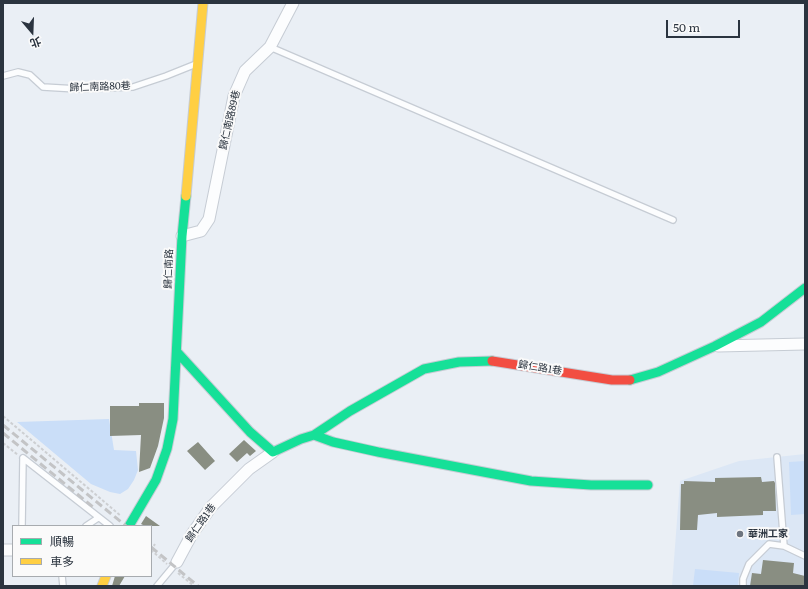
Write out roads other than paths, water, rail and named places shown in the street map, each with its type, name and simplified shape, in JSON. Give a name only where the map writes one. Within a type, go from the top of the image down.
[{"type":"street","name":"歸仁南路","points":[[130,525],[156,480],[167,450],[173,419],[182,236],[204,3]]},
{"type":"street","name":"歸仁南路89巷","points":[[182,236],[201,230],[209,219],[234,96],[245,71],[270,47],[293,3]]},
{"type":"street","name":"歸仁路1巷","points":[[177,562],[192,534],[211,507],[249,469],[273,452],[301,439],[314,435],[350,411],[424,369],[459,362],[496,361],[612,380],[629,380],[658,372],[715,346],[761,322],[805,288]]},
{"type":"street","points":[[715,346],[805,344]]},
{"type":"street","points":[[177,352],[250,432],[273,452]]},
{"type":"street","points":[[314,435],[333,442],[378,452],[531,482],[591,485],[648,484]]},
{"type":"lane","points":[[270,47],[673,220]]},
{"type":"lane","name":"歸仁南路80巷","points":[[3,76],[18,72],[30,75],[43,87],[76,89],[133,87],[198,63]]},
{"type":"lane","points":[[777,457],[784,546]]},
{"type":"lane","points":[[22,525],[23,458],[108,525]]},
{"type":"lane","points":[[88,525],[98,518]]},
{"type":"lane","points":[[742,586],[749,564],[769,544],[784,546],[805,556]]},
{"type":"lane","name":"歸仁路1巷","points":[[157,586],[177,562]]},
{"type":"railway","points":[[3,425],[125,525]]},
{"type":"railway","points":[[3,433],[93,507]]},
{"type":"railway","points":[[152,548],[198,586]]},
{"type":"place","name":"華洲工家","points":[[740,534]]}]
